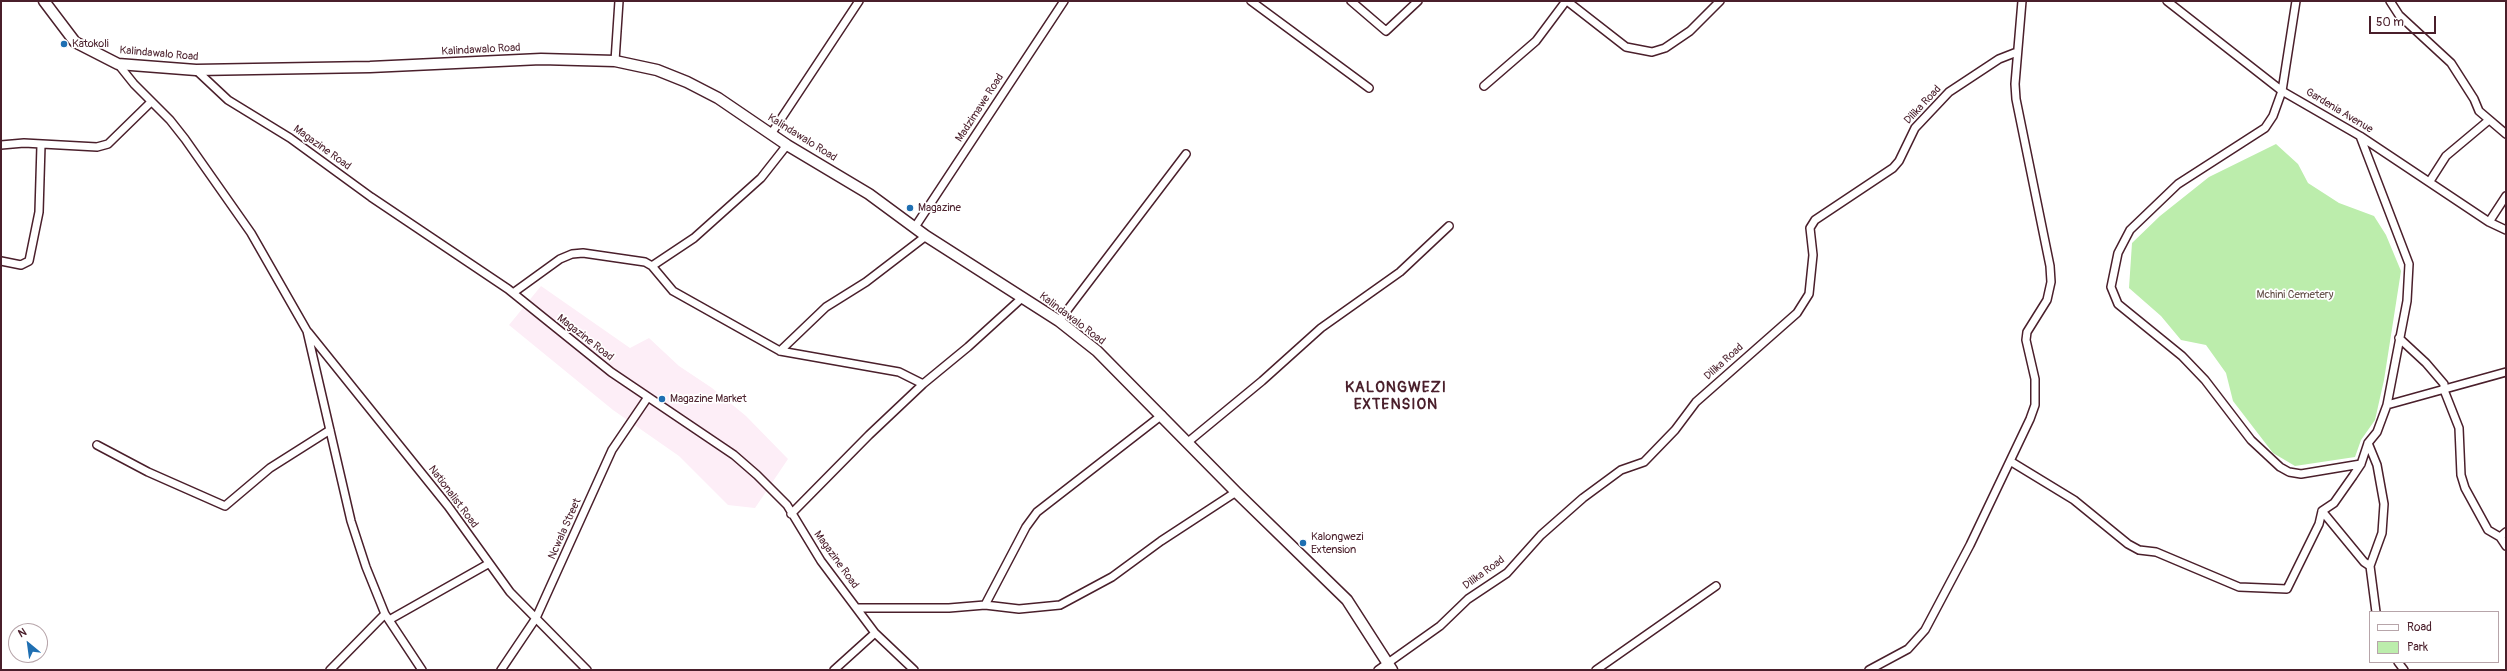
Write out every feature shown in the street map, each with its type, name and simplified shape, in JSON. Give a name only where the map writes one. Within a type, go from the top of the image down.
[{"type":"street","name":"Kalindawalo Road","points":[[44,1],[75,42],[118,64],[196,70],[370,67],[541,59],[615,61],[657,70],[687,82],[718,98],[787,145],[869,194],[926,236],[1059,321],[1097,351],[1162,415],[1236,492],[1347,600],[1390,666]]},
{"type":"street","points":[[615,61],[619,1]]},
{"type":"street","points":[[771,134],[859,1]]},
{"type":"street","name":"Madzimawe Road","points":[[915,227],[1064,1]]},
{"type":"street","points":[[1251,1],[1369,88]]},
{"type":"street","points":[[1351,1],[1386,31],[1418,1]]},
{"type":"street","points":[[1484,86],[1536,40],[1566,1],[1626,47],[1652,52],[1665,48],[1690,31],[1720,1]]},
{"type":"street","points":[[1869,670],[1897,657],[1920,638],[1970,545],[2030,419],[2035,405],[2036,387],[2026,340],[2027,332],[2046,300],[2051,282],[2050,266],[2018,112],[2015,84],[2022,1]]},
{"type":"street","name":"Gardenia Avenue","points":[[2167,1],[2282,91],[2360,136],[2430,181],[2488,222],[2506,230]]},
{"type":"street","points":[[2296,1],[2282,91],[2273,116],[2265,128],[2178,184],[2130,230],[2118,253],[2112,287],[2114,297],[2126,312],[2145,325],[2182,356],[2205,380],[2251,440],[2280,468],[2289,472],[2301,474],[2362,464]]},
{"type":"street","points":[[2390,1],[2399,15],[2451,64],[2474,99],[2479,111],[2506,134]]},
{"type":"street","name":"Dilika Road","points":[[1378,670],[1390,666],[1440,626],[1468,599],[1507,573],[1541,535],[1583,498],[1621,470],[1644,462],[1675,430],[1696,402],[1797,313],[1809,294],[1813,255],[1810,228],[1815,220],[1893,168],[1915,128],[1949,92],[1998,59],[2017,52]]},
{"type":"street","points":[[118,64],[151,102],[170,120],[185,139],[251,233],[307,331],[351,521],[379,602],[387,617],[422,670]]},
{"type":"street","name":"Magazine Road","points":[[196,70],[228,100],[290,138],[370,197],[512,293],[611,372],[734,455],[776,492],[821,561],[858,608],[875,633],[914,670]]},
{"type":"street","points":[[1,145],[97,147],[108,144],[151,102]]},
{"type":"street","points":[[2430,181],[2446,156],[2490,120]]},
{"type":"street","points":[[2010,461],[2074,500],[2132,547],[2156,552],[2239,587],[2286,588],[2319,524],[2322,511],[2334,503],[2362,464],[2368,443],[2377,432],[2387,405],[2407,301],[2409,264],[2360,136]]},
{"type":"street","points":[[1,261],[21,266],[29,261],[38,212],[41,145]]},
{"type":"street","points":[[652,266],[694,238],[761,178],[787,145]]},
{"type":"street","points":[[1059,321],[1186,154]]},
{"type":"street","points":[[2488,222],[2506,196]]},
{"type":"street","points":[[1188,442],[1262,381],[1321,328],[1400,272],[1449,226]]},
{"type":"street","points":[[780,352],[826,307],[866,282],[926,236]]},
{"type":"street","points":[[512,293],[560,259],[572,254],[583,253],[645,262],[652,266],[674,291],[780,352],[899,372],[923,384]]},
{"type":"street","points":[[791,514],[869,435],[923,384],[968,347],[1023,297]]},
{"type":"street","name":"Nationalist Road","points":[[307,331],[448,506],[488,564],[510,592],[588,670]]},
{"type":"street","points":[[2399,338],[2426,363],[2444,384],[2444,390],[2459,428],[2461,475],[2465,488],[2488,530],[2500,537],[2506,546]]},
{"type":"street","points":[[2387,405],[2444,390],[2474,379],[2506,372]]},
{"type":"street","name":"Ncwala Street","points":[[501,670],[536,618],[612,450],[648,397]]},
{"type":"street","points":[[985,604],[1026,527],[1037,512],[1162,415]]},
{"type":"street","points":[[97,445],[148,472],[225,506],[270,468],[330,430]]},
{"type":"street","points":[[2368,443],[2377,465],[2384,504],[2382,533],[2370,566],[2376,611]]},
{"type":"street","points":[[858,608],[949,608],[985,604],[1019,609],[1043,608],[1073,600],[1112,577],[1161,541],[1236,492]]},
{"type":"street","points":[[2322,511],[2364,562],[2370,566]]},
{"type":"street","points":[[2500,537],[2506,532]]},
{"type":"street","points":[[330,670],[387,617],[488,564]]},
{"type":"street","points":[[1596,670],[1716,586]]},
{"type":"street","points":[[834,670],[875,633]]},
{"type":"shaded area","name":"Magazine Market","points":[[541,286],[630,348],[649,338],[679,366],[712,388],[746,416],[788,459],[755,508],[728,505],[679,456],[613,410],[509,325]]},
{"type":"green space","name":"Mchini Cemetery","points":[[2276,144],[2298,164],[2308,183],[2339,203],[2374,216],[2386,235],[2401,271],[2384,380],[2375,420],[2361,440],[2355,457],[2295,466],[2273,453],[2233,401],[2226,373],[2206,345],[2181,340],[2161,316],[2129,288],[2132,243],[2160,216],[2209,177]]},
{"type":"place","name":"Katokoli","points":[[64,44]]},
{"type":"place","name":"Magazine","points":[[910,208]]},
{"type":"place","name":"Magazine Market","points":[[662,399]]},
{"type":"place","name":"Kalongwezi Extension","points":[[1303,543]]},
{"type":"district","name":"KALONGWEZI EXTENSION","points":[[1396,396]]}]
